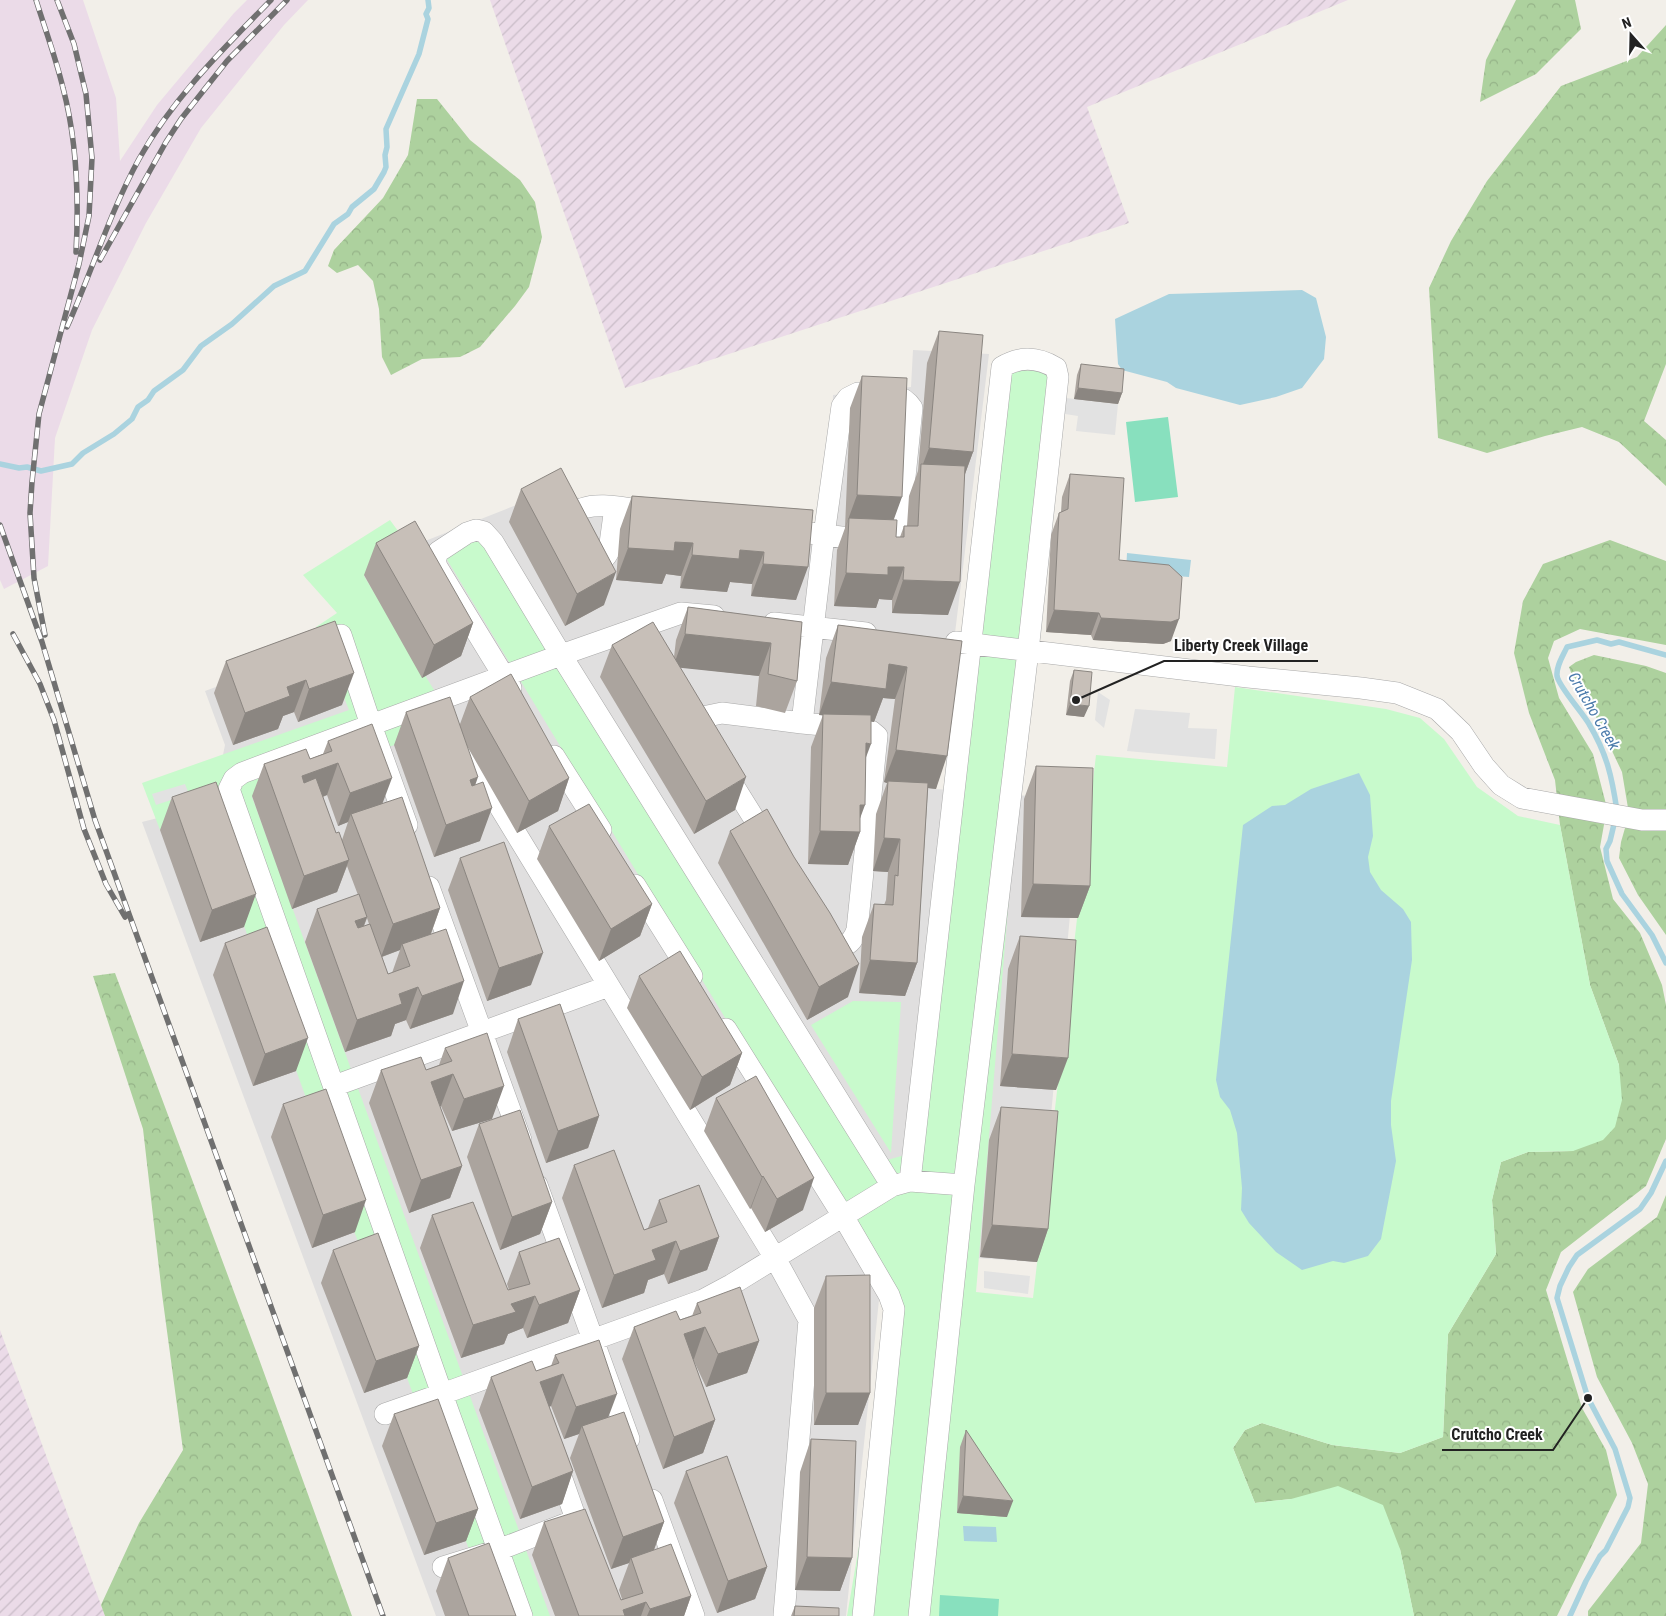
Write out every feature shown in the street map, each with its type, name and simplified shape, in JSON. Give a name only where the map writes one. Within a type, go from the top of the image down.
[{"type":"street","points":[[901,1184],[970,644],[1002,367],[1012,361],[1033,359],[1046,362],[1056,368],[1058,377],[1028,651],[964,1185],[919,1616]]},
{"type":"street","points":[[767,527],[824,535],[884,542],[892,541],[898,536],[912,408],[908,400],[898,395],[858,393],[848,398],[842,406],[824,535],[812,627],[802,723]]},
{"type":"street","points":[[615,507],[672,515]]},
{"type":"street","points":[[520,701],[437,567],[435,560],[438,552],[467,533],[476,530],[484,532],[493,542],[561,655],[901,1184]]},
{"type":"street","points":[[522,1616],[229,789],[234,779],[242,773],[371,725],[444,716],[504,676],[681,613],[881,634]]},
{"type":"street","points":[[341,635],[413,843]]},
{"type":"street","points":[[940,641],[1397,693],[1437,709],[1461,732],[1484,766],[1501,785],[1522,798],[1642,820],[1666,820]]},
{"type":"street","points":[[780,859],[698,727],[722,713],[864,729],[871,731],[876,736],[857,930],[854,938],[847,945],[839,946],[825,934],[815,917]]},
{"type":"street","points":[[444,716],[775,1258],[809,1320],[782,1615]]},
{"type":"street","points":[[546,744],[610,845]]},
{"type":"street","points":[[423,870],[694,1616]]},
{"type":"street","points":[[626,870],[700,988]]},
{"type":"street","points":[[334,1086],[609,986]]},
{"type":"street","points":[[716,1014],[843,1216],[889,1295],[894,1309],[863,1616]]},
{"type":"street","points":[[385,1414],[703,1300],[843,1216],[901,1184],[964,1185]]},
{"type":"street","points":[[443,1567],[579,1528],[549,1444]]},
{"type":"shaded area","points":[[0,0],[83,0],[116,98],[120,161],[157,105],[247,0],[308,0],[284,25],[201,128],[146,223],[92,330],[55,438],[48,566],[4,589],[0,580]]},
{"type":"shaded area","points":[[490,0],[1348,0],[1087,107],[1129,223],[625,388]]},
{"type":"shaded area","points":[[913,350],[989,354],[936,789],[1081,800],[1037,1262],[884,1252],[846,1616],[436,1616],[142,822],[213,804],[225,745],[205,691],[379,626],[354,569],[547,493],[830,536],[833,395],[911,387]]},
{"type":"shaded area","points":[[1066,398],[1118,404],[1115,435],[1076,431],[1078,416],[1065,414]]},
{"type":"shaded area","points":[[1098,692],[1110,700],[1104,728],[1095,720]]},
{"type":"shaded area","points":[[1135,709],[1190,713],[1188,728],[1217,729],[1215,759],[1127,751]]},
{"type":"shaded area","points":[[185,784],[189,794],[156,805],[152,794]]},
{"type":"shaded area","points":[[984,1271],[1030,1276],[1028,1294],[984,1288]]},
{"type":"shaded area","points":[[0,1330],[101,1605],[105,1616],[0,1616]]},
{"type":"green space","points":[[1516,0],[1575,0],[1581,29],[1536,74],[1480,102],[1486,60]]},
{"type":"green space","points":[[1666,25],[1666,364],[1644,421],[1666,440],[1666,486],[1619,442],[1582,427],[1487,453],[1438,438],[1429,288],[1451,241],[1487,181],[1561,86],[1637,57]]},
{"type":"green space","points":[[417,99],[437,99],[470,140],[520,180],[535,202],[542,237],[529,287],[480,347],[460,357],[422,359],[391,375],[382,357],[379,309],[373,281],[358,265],[337,273],[328,266],[334,250],[383,198],[408,155]]},
{"type":"green space","points":[[1006,369],[1053,372],[976,1292],[1033,1298],[1096,755],[1227,767],[1235,687],[1386,709],[1420,718],[1444,739],[1477,787],[1518,816],[1560,825],[1590,985],[1619,1065],[1622,1100],[1615,1127],[1603,1140],[1573,1151],[1528,1152],[1501,1162],[1492,1200],[1496,1254],[1448,1334],[1443,1437],[1400,1453],[1332,1445],[1262,1423],[1245,1430],[1233,1448],[1255,1503],[1291,1499],[1338,1486],[1383,1505],[1400,1549],[1414,1616],[847,1616],[900,1306],[446,558],[480,536],[873,1164],[919,1151]]},
{"type":"green space","points":[[1168,417],[1178,497],[1135,502],[1126,422]]},
{"type":"green space","points":[[390,520],[412,550],[364,576],[458,729],[438,729],[252,797],[550,1616],[493,1616],[204,815],[160,830],[142,783],[349,710],[316,627],[337,613],[303,575]]},
{"type":"green space","points":[[1610,540],[1666,561],[1666,645],[1580,629],[1554,641],[1548,658],[1559,698],[1593,754],[1607,808],[1600,847],[1613,899],[1640,933],[1662,985],[1666,1005],[1666,1139],[1646,1186],[1561,1252],[1546,1290],[1582,1408],[1606,1450],[1617,1495],[1557,1616],[1414,1616],[1400,1549],[1291,1499],[1255,1503],[1233,1448],[1245,1430],[1262,1423],[1332,1445],[1400,1453],[1443,1437],[1448,1334],[1496,1254],[1492,1200],[1501,1162],[1528,1152],[1573,1151],[1619,1065],[1590,985],[1560,825],[1555,780],[1529,713],[1514,653],[1523,601],[1543,564]]},
{"type":"green space","points":[[1594,655],[1646,666],[1666,673],[1666,935],[1638,895],[1619,858],[1621,842],[1629,814],[1622,772],[1596,717],[1575,683],[1569,667]]},
{"type":"green space","points":[[115,973],[259,1359],[352,1616],[105,1616],[101,1605],[139,1523],[183,1450],[162,1294],[143,1129],[93,976]]},
{"type":"green space","points":[[853,1001],[901,1002],[891,1153],[811,1025]]},
{"type":"green space","points":[[1666,1195],[1666,1616],[1588,1616],[1588,1611],[1641,1543],[1648,1484],[1632,1443],[1597,1377],[1573,1292],[1588,1269],[1657,1217]]},
{"type":"green space","points":[[940,1595],[999,1599],[998,1616],[939,1616]]},
{"type":"water","points":[[1302,290],[1316,298],[1326,337],[1324,359],[1302,388],[1276,397],[1240,405],[1176,388],[1167,382],[1122,370],[1118,364],[1115,319],[1169,294]]},
{"type":"water","points":[[1127,553],[1191,560],[1189,577],[1126,572]]},
{"type":"water","points":[[1359,773],[1370,795],[1373,836],[1368,857],[1370,872],[1381,890],[1403,909],[1411,922],[1412,960],[1391,1101],[1391,1125],[1396,1161],[1381,1239],[1368,1256],[1344,1263],[1333,1261],[1302,1270],[1276,1252],[1249,1223],[1241,1210],[1242,1188],[1237,1133],[1230,1110],[1220,1097],[1216,1080],[1243,825],[1272,806],[1285,805],[1311,789]]},
{"type":"water","points":[[963,1526],[996,1527],[997,1542],[964,1541]]},
{"type":"building","points":[[939,331],[983,335],[973,452],[929,448]]},
{"type":"building","points":[[1081,364],[1124,369],[1122,393],[1078,388]]},
{"type":"building","points":[[862,376],[907,378],[902,497],[857,495]]},
{"type":"building","points":[[921,464],[965,466],[960,582],[903,580],[904,567],[888,567],[888,575],[846,573],[849,518],[897,520],[896,537],[904,537],[904,526],[918,526]]},
{"type":"building","points":[[561,468],[616,572],[577,594],[521,489]]},
{"type":"building","points":[[1070,474],[1124,478],[1119,560],[1169,565],[1182,577],[1179,619],[1171,622],[1101,618],[1099,613],[1054,610],[1059,513],[1068,509]]},
{"type":"building","points":[[632,496],[813,510],[808,567],[763,564],[764,552],[740,550],[739,559],[692,555],[693,543],[675,542],[674,551],[628,548]]},
{"type":"building","points":[[415,521],[473,623],[434,645],[376,543]]},
{"type":"building","points":[[688,607],[802,622],[797,681],[768,674],[771,643],[685,634]]},
{"type":"building","points":[[335,621],[354,673],[309,689],[306,680],[287,687],[290,696],[245,713],[226,661]]},
{"type":"building","points":[[653,622],[746,777],[706,801],[612,645]]},
{"type":"building","points":[[838,625],[962,641],[947,756],[896,750],[907,667],[889,664],[886,689],[831,682]]},
{"type":"building","points":[[1074,670],[1092,672],[1089,706],[1070,704]]},
{"type":"building","points":[[511,674],[569,778],[529,801],[470,697]]},
{"type":"building","points":[[450,697],[478,777],[470,780],[472,786],[483,782],[492,808],[446,825],[406,712]]},
{"type":"building","points":[[823,714],[871,715],[871,744],[866,743],[865,805],[860,805],[860,832],[820,831]]},
{"type":"building","points":[[372,724],[392,778],[350,793],[338,763],[302,776],[304,783],[316,778],[336,833],[339,832],[349,860],[304,876],[264,764],[306,749],[310,759],[332,751],[328,741]]},
{"type":"building","points":[[1036,766],[1093,768],[1090,886],[1033,884]]},
{"type":"building","points":[[888,781],[928,783],[917,963],[870,960],[874,904],[893,905],[895,875],[898,876],[900,839],[884,838]]},
{"type":"building","points":[[216,782],[256,894],[212,910],[172,797]]},
{"type":"building","points":[[402,797],[440,908],[393,924],[351,814]]},
{"type":"building","points":[[589,804],[652,904],[611,929],[549,826]]},
{"type":"building","points":[[767,809],[859,964],[819,987],[730,831]]},
{"type":"building","points":[[504,842],[543,953],[499,968],[460,858]]},
{"type":"building","points":[[359,894],[367,917],[355,921],[358,928],[370,924],[388,974],[410,966],[402,944],[446,929],[464,981],[422,996],[418,987],[399,994],[402,1004],[357,1020],[317,909]]},
{"type":"building","points":[[267,927],[308,1038],[265,1054],[225,943]]},
{"type":"building","points":[[1020,936],[1076,940],[1068,1058],[1012,1054]]},
{"type":"building","points":[[680,951],[742,1053],[702,1077],[639,976]]},
{"type":"building","points":[[560,1004],[599,1116],[558,1131],[518,1019]]},
{"type":"building","points":[[487,1033],[504,1086],[464,1099],[453,1074],[431,1082],[462,1166],[421,1180],[381,1070],[421,1057],[426,1070],[452,1061],[445,1048]]},
{"type":"building","points":[[756,1076],[814,1178],[777,1199],[716,1098]]},
{"type":"building","points":[[326,1089],[366,1200],[323,1215],[283,1104]]},
{"type":"building","points":[[1001,1107],[1058,1111],[1048,1229],[992,1225]]},
{"type":"building","points":[[520,1110],[552,1202],[512,1217],[479,1124]]},
{"type":"building","points":[[614,1150],[644,1230],[667,1222],[659,1200],[699,1185],[719,1237],[680,1251],[676,1241],[652,1250],[656,1260],[614,1275],[574,1165]]},
{"type":"building","points":[[473,1202],[508,1290],[530,1284],[519,1252],[559,1238],[580,1290],[539,1305],[535,1296],[511,1304],[516,1312],[473,1325],[432,1215]]},
{"type":"building","points":[[378,1233],[419,1346],[376,1361],[333,1250]]},
{"type":"building","points":[[870,1275],[870,1393],[826,1393],[826,1276]]},
{"type":"building","points":[[740,1287],[759,1341],[718,1354],[705,1327],[684,1334],[715,1420],[674,1437],[634,1327],[676,1311],[680,1320],[701,1313],[697,1303]]},
{"type":"building","points":[[599,1340],[617,1394],[576,1407],[563,1374],[540,1382],[573,1471],[532,1487],[491,1377],[532,1361],[536,1371],[559,1363],[555,1355]]},
{"type":"building","points":[[438,1399],[478,1509],[436,1523],[394,1414]]},
{"type":"building","points":[[624,1412],[664,1522],[623,1537],[582,1426]]},
{"type":"building","points":[[966,1430],[1013,1501],[963,1496]]},
{"type":"building","points":[[811,1439],[856,1441],[852,1558],[807,1557]]},
{"type":"building","points":[[727,1456],[767,1567],[728,1581],[686,1471]]},
{"type":"building","points":[[585,1509],[621,1600],[643,1593],[631,1558],[671,1544],[691,1596],[650,1609],[646,1602],[623,1610],[625,1616],[579,1616],[544,1522]]},
{"type":"building","points":[[489,1543],[516,1616],[469,1616],[448,1558]]},
{"type":"building","points":[[795,1606],[839,1608],[839,1616],[794,1616]]},
{"type":"waterway","points":[[0,464],[19,468],[27,467],[41,471],[72,464],[83,453],[114,434],[132,419],[138,407],[148,400],[154,391],[183,370],[201,346],[232,324],[274,286],[305,271],[334,224],[348,214],[352,207],[374,189],[384,172],[387,147],[386,129],[419,54],[428,19],[426,14],[429,8],[428,0]]},
{"type":"waterway","name":"Crutcho Creek","points":[[1617,811],[1611,776],[1604,756],[1589,724],[1559,681],[1557,676],[1559,665],[1567,647],[1597,640],[1611,644],[1619,642],[1666,655]]},
{"type":"waterway","name":"Crutcho Creek","points":[[1615,820],[1606,849],[1607,861],[1622,894],[1652,935],[1666,963]]},
{"type":"waterway","name":"Crutcho Creek","points":[[1570,1616],[1586,1581],[1600,1556],[1606,1550],[1628,1507],[1630,1498],[1615,1449],[1588,1398],[1557,1298],[1560,1286],[1577,1255],[1640,1209],[1651,1193],[1666,1161]]},
{"type":"railway","points":[[36,0],[54,55],[68,108],[76,170],[76,252]]},
{"type":"railway","points":[[45,635],[34,578],[30,513],[32,482],[39,414],[79,264],[89,216],[92,158],[86,94],[74,44],[57,0]]},
{"type":"railway","points":[[67,327],[119,200],[152,137],[167,115],[200,75],[271,0]]},
{"type":"railway","points":[[100,260],[166,142],[181,119],[227,61],[287,0]]},
{"type":"railway","points":[[0,525],[42,642],[95,820],[383,1616]]},
{"type":"railway","points":[[13,634],[40,684],[54,720],[84,829],[106,884],[125,917]]},
{"type":"place","name":"Liberty Creek Village","points":[[1076,700]]},
{"type":"place","name":"Crutcho Creek","points":[[1588,1398]]}]
